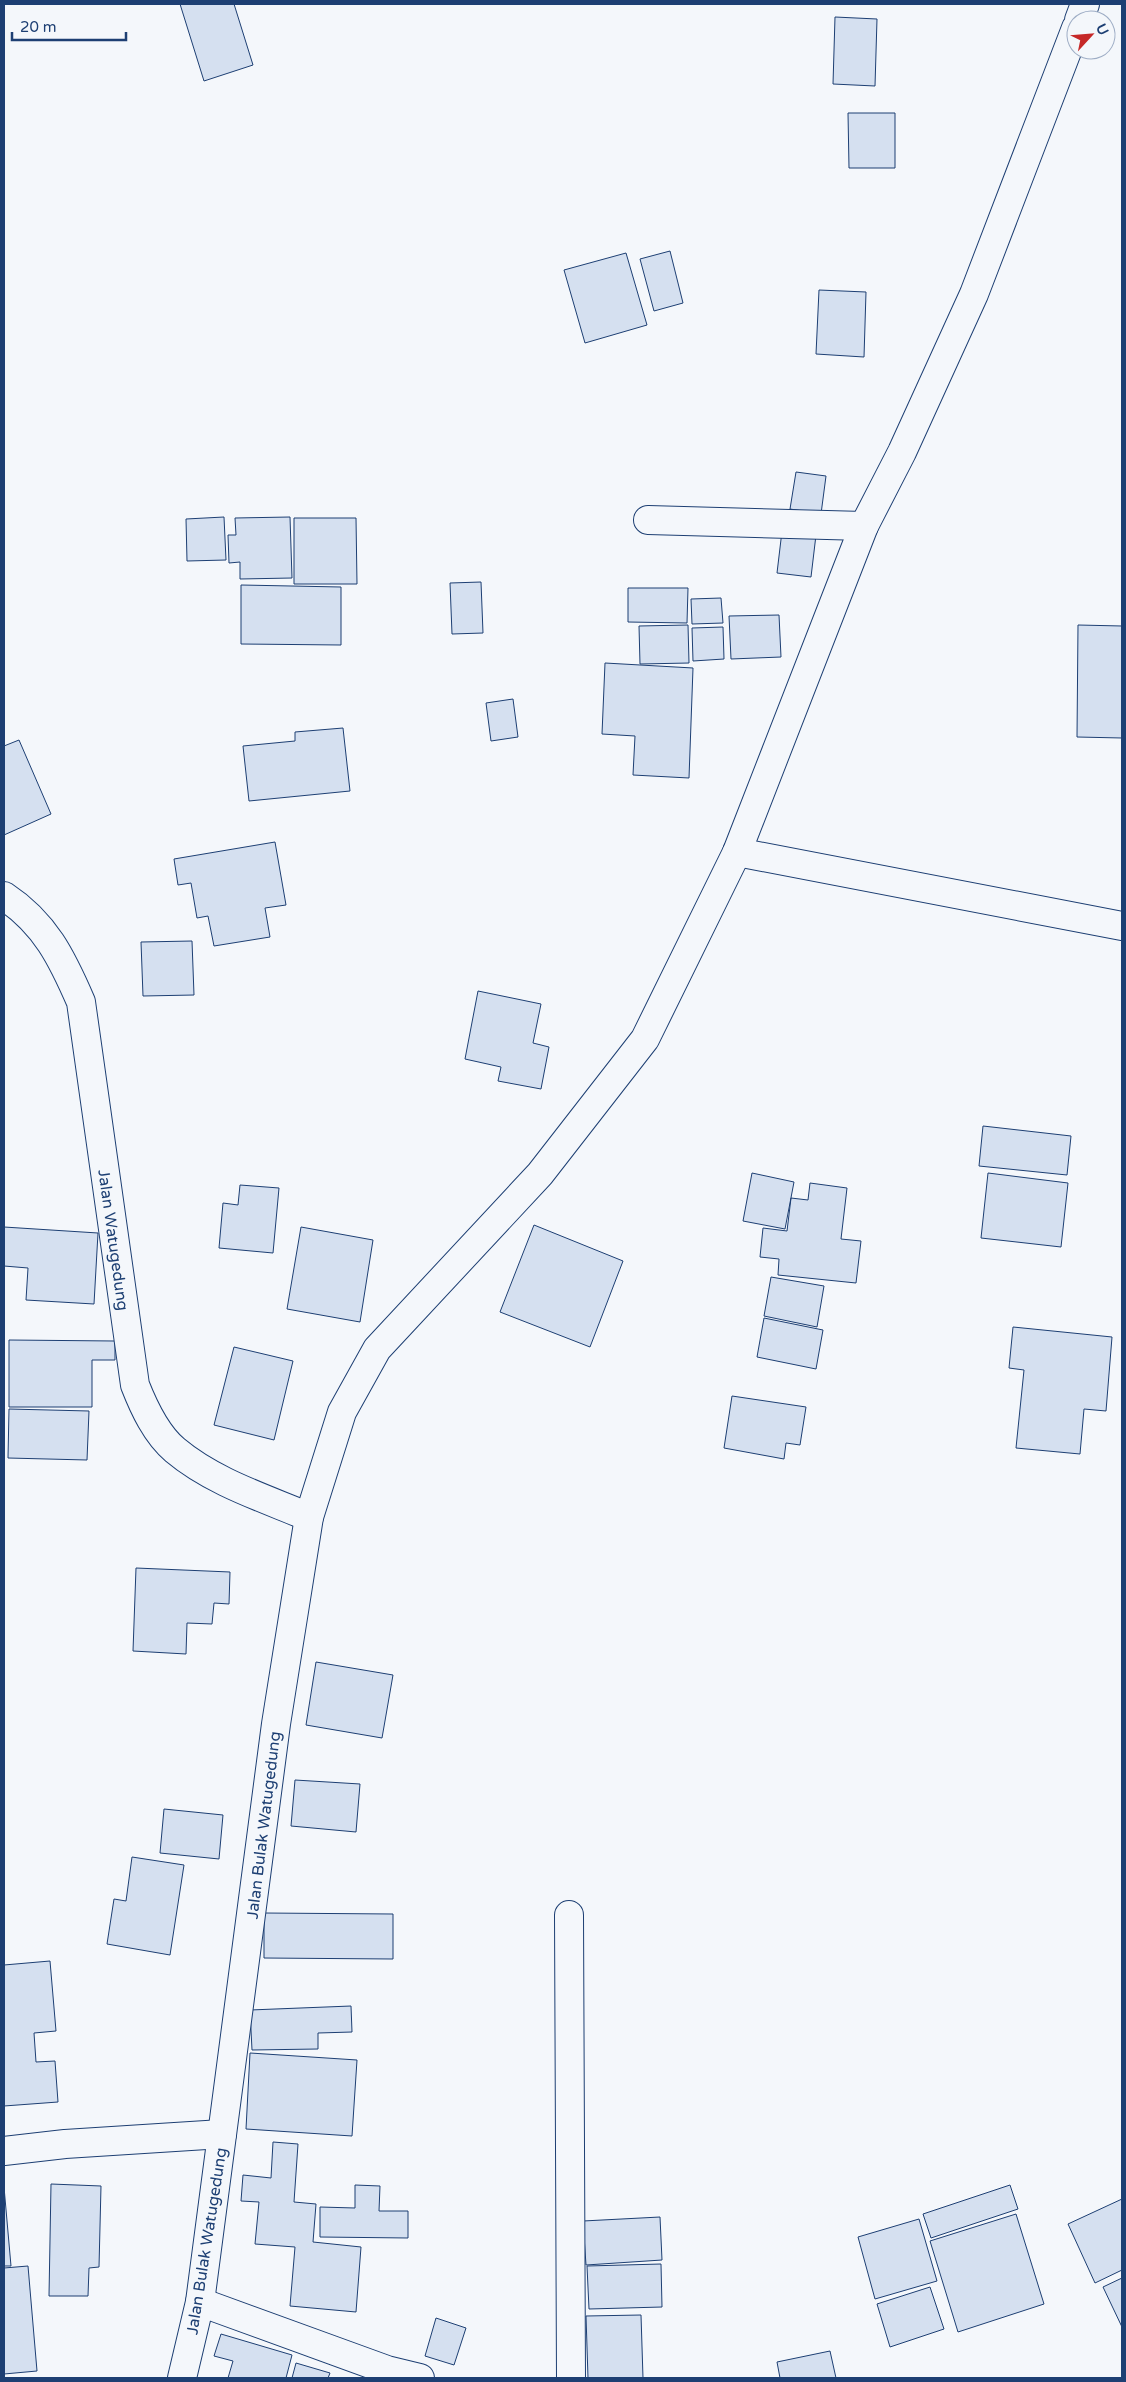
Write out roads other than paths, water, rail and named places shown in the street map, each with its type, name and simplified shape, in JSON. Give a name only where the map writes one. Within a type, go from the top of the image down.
[{"type":"street","name":"Jalan Bulak Watugedung","points":[[182,2378],[200,2302],[236,2042],[276,1724],[309,1517],[342,1412],[377,1349],[540,1174],[645,1039],[738,852],[864,526],[902,452],[974,294],[1066,54]]},
{"type":"street","points":[[648,520],[864,526]]},
{"type":"street","points":[[738,852],[1122,926]]},
{"type":"street","name":"Jalan Watugedung","points":[[4,896],[20,907],[46,934],[64,963],[81,1002],[136,1385],[146,1413],[174,1450],[210,1474],[309,1517]]},
{"type":"street","points":[[569,1915],[571,2378]]},
{"type":"street","name":"Jalan Bulak Watugedung","points":[[4,2151],[65,2144],[222,2134]]},
{"type":"street","points":[[200,2302],[387,2370],[420,2378]]}]
